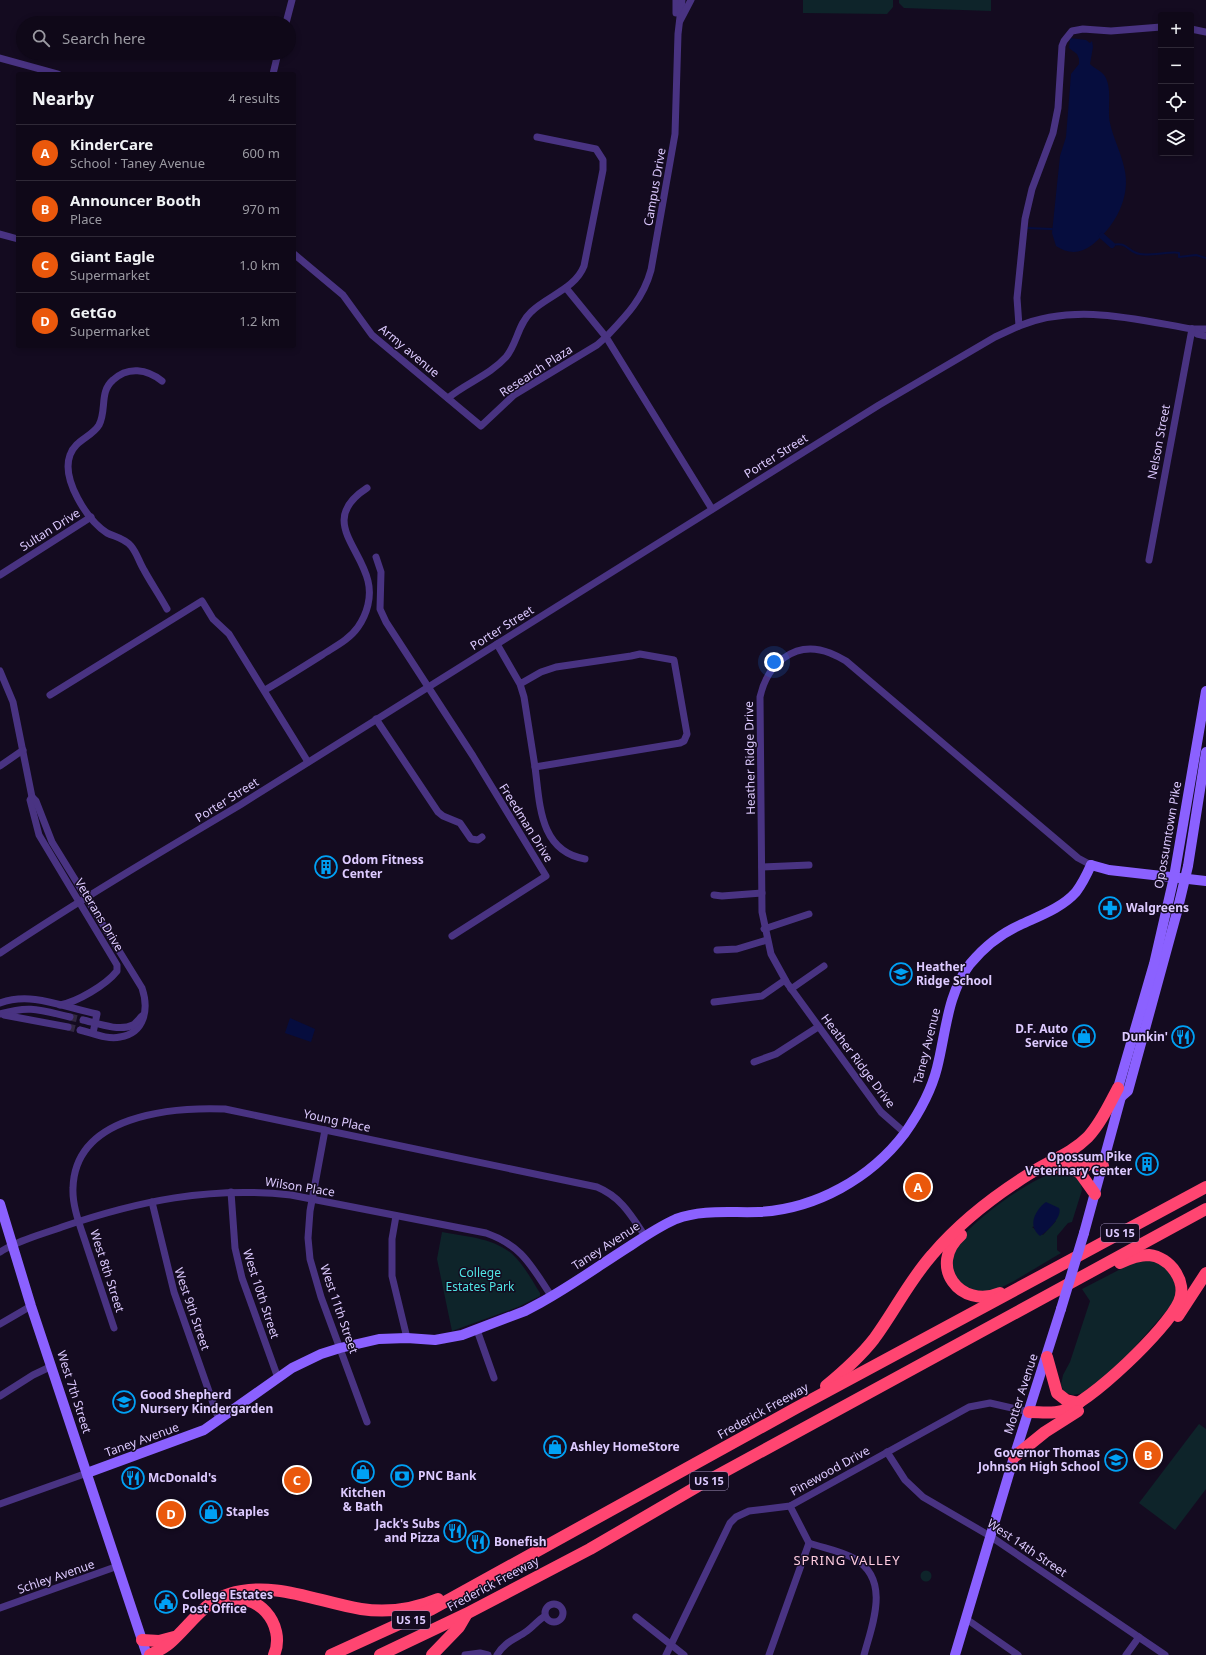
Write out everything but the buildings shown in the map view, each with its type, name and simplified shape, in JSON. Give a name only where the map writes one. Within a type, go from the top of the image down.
[{"type":"highway","points":[[1035,1280],[1019,1283],[997,1294],[981,1298],[973,1297],[958,1288],[952,1281],[947,1265],[949,1253],[957,1238],[1003,1199],[1064,1160],[1095,1128],[1120,1093]]},
{"type":"highway","points":[[796,1408],[838,1376],[856,1360],[874,1340],[908,1285],[932,1254],[972,1215],[1014,1183],[1064,1160],[1080,1157],[1088,1159],[1090,1163],[1103,1166]]},
{"type":"highway","points":[[1064,1160],[1080,1173],[1095,1194]]},
{"type":"highway","name":"Frederick Freeway","points":[[332,1655],[432,1610],[796,1408],[1206,1187]]},
{"type":"highway","name":"Frederick Freeway","points":[[380,1655],[466,1614],[590,1549],[698,1486],[1206,1209]]},
{"type":"highway","points":[[1029,1412],[1061,1411],[1079,1403],[1110,1379],[1137,1353],[1170,1315],[1180,1296],[1180,1282],[1175,1271],[1170,1264],[1157,1257],[1142,1255],[1110,1268],[1091,1272]]},
{"type":"highway","points":[[1014,1457],[1036,1438],[1083,1408],[1112,1386],[1152,1349],[1178,1316],[1206,1273]]},
{"type":"highway","points":[[1047,1357],[1057,1393],[1066,1400],[1079,1403]]},
{"type":"highway","points":[[1029,1412],[1040,1418],[1065,1419]]},
{"type":"highway","points":[[150,1655],[170,1643],[218,1598],[240,1591],[258,1590],[285,1592],[362,1609],[387,1610],[409,1608],[424,1604],[488,1579]]},
{"type":"highway","points":[[164,1655],[170,1652],[215,1608],[226,1602],[240,1600],[260,1606],[271,1618],[275,1626],[278,1643],[274,1655]]},
{"type":"highway","points":[[432,1655],[459,1626],[466,1614]]},
{"type":"highway","points":[[142,1640],[159,1641],[177,1636]]},
{"type":"street","points":[[288,16],[292,0]]},
{"type":"street","name":"Campus Drive","points":[[676,0],[676,19],[678,25]]},
{"type":"street","name":"Campus Drive","points":[[606,337],[635,306],[647,284],[651,270],[676,134],[678,25],[682,0]]},
{"type":"street","name":"Campus Drive","points":[[678,25],[691,0]]},
{"type":"street","points":[[1018,326],[1017,298],[1025,219],[1032,189],[1053,134],[1058,108],[1064,41],[1072,31],[1083,29],[1111,31],[1158,27]]},
{"type":"street","points":[[1194,30],[1206,32]]},
{"type":"street","points":[[0,58],[51,72]]},
{"type":"street","points":[[273,72],[276,60]]},
{"type":"street","points":[[448,398],[459,388],[477,379],[506,357],[520,328],[529,314],[566,288],[578,277],[584,266],[603,170],[603,160],[596,149],[537,137]]},
{"type":"street","points":[[0,234],[16,238]]},
{"type":"street","name":"Army avenue","points":[[296,256],[343,295],[372,335],[481,426]]},
{"type":"street","points":[[566,288],[606,337],[712,509]]},
{"type":"street","name":"Porter Street","points":[[0,953],[86,897],[152,859],[882,403],[995,337],[1018,326],[1044,318],[1090,314],[1192,329]]},
{"type":"street","points":[[1192,329],[1206,329]]},
{"type":"street","points":[[1192,329],[1197,334],[1206,336]]},
{"type":"street","name":"Nelson Street","points":[[1149,560],[1192,329]]},
{"type":"street","name":"Research Plaza","points":[[481,426],[514,395],[597,345],[606,337]]},
{"type":"street","points":[[162,381],[150,373],[137,370],[122,373],[116,376],[105,391],[100,423],[95,430],[78,442],[70,455],[68,469],[70,482],[79,502],[107,533],[125,540],[130,545],[168,609]]},
{"type":"street","points":[[265,690],[348,639],[362,620],[368,605],[369,582],[362,564],[346,533],[345,518],[353,499],[367,488]]},
{"type":"street","name":"Sultan Drive","points":[[0,575],[91,517]]},
{"type":"street","points":[[376,557],[381,572],[380,609],[386,622],[428,687]]},
{"type":"street","points":[[50,696],[202,601],[213,619],[229,634],[265,690],[308,762]]},
{"type":"street","points":[[497,644],[520,684],[524,697],[540,801],[549,835],[564,852],[585,858]]},
{"type":"street","name":"Heather Ridge Drive","points":[[905,1132],[881,1112],[818,1027],[785,980],[771,954],[767,940],[762,912],[760,697],[763,684],[775,665],[790,654],[806,649],[829,652],[846,661],[1078,858],[1090,865]]},
{"type":"street","points":[[520,684],[541,672],[556,667],[640,654],[674,660],[687,734],[684,741],[680,743],[535,767]]},
{"type":"street","name":"Veterans Drive","points":[[0,671],[13,702],[32,797],[30,800],[33,818],[39,835],[117,965],[117,971],[111,978],[72,1002],[60,1005]]},
{"type":"street","name":"Freedman Drive","points":[[428,687],[546,876],[452,936]]},
{"type":"street","name":"Opossumtown Pike","points":[[1084,1233],[1103,1166],[1120,1093],[1154,964],[1174,877],[1206,691]]},
{"type":"street","points":[[376,719],[438,812],[443,816],[460,823],[471,839],[474,840],[482,837]]},
{"type":"street","points":[[0,766],[23,750]]},
{"type":"street","name":"Opossumtown Pike","points":[[1120,1093],[1128,1091],[1164,968],[1185,879],[1206,752]]},
{"type":"street","name":"Veterans Drive","points":[[32,797],[36,801],[52,842],[142,988],[146,1000],[145,1013]]},
{"type":"street","points":[[762,867],[809,865]]},
{"type":"street","points":[[1090,865],[1144,869],[1150,874],[1206,881]]},
{"type":"street","name":"Taney Avenue","points":[[0,1504],[195,1434],[219,1420],[278,1378],[308,1360],[340,1348],[379,1339],[407,1338],[435,1340],[477,1330],[525,1311],[552,1296],[661,1226],[689,1215],[713,1212],[775,1210],[818,1199],[856,1179],[884,1157],[905,1132],[927,1097],[932,1084],[952,1001],[965,972],[980,952],[991,942],[1004,933],[1065,901],[1076,892],[1090,865]]},
{"type":"street","points":[[714,895],[722,896],[762,893]]},
{"type":"street","points":[[764,929],[809,914]]},
{"type":"street","points":[[717,950],[737,948],[767,940]]},
{"type":"street","points":[[791,989],[824,966]]},
{"type":"street","points":[[714,1002],[762,996],[785,980]]},
{"type":"street","points":[[0,1003],[10,999],[29,998],[97,1014],[93,1033]]},
{"type":"street","points":[[0,1015],[28,1008],[70,1017]]},
{"type":"street","points":[[83,1020],[124,1027],[133,1025],[145,1013]]},
{"type":"street","points":[[80,1030],[108,1037],[124,1036],[137,1029],[145,1013]]},
{"type":"street","points":[[0,1015],[13,1016],[68,1027]]},
{"type":"street","points":[[754,1062],[776,1054],[818,1027]]},
{"type":"street","name":"Young Place","points":[[79,1221],[72,1189],[78,1163],[92,1141],[111,1128],[124,1123],[166,1111],[198,1108],[225,1109],[597,1187],[620,1201],[644,1236]]},
{"type":"street","name":"West 11th Street","points":[[325,1130],[308,1226],[310,1259],[321,1297],[367,1422]]},
{"type":"street","name":"West 10th Street","points":[[231,1192],[234,1248],[242,1278],[278,1378]]},
{"type":"street","name":"Wilson Place","points":[[0,1252],[13,1244],[79,1221],[152,1202],[202,1193],[266,1192],[312,1199],[486,1233],[500,1238],[520,1251],[552,1296]]},
{"type":"street","name":"West 9th Street","points":[[152,1202],[174,1292],[219,1420]]},
{"type":"street","name":"West 7th Street","points":[[0,1204],[31,1306],[147,1655]]},
{"type":"street","points":[[396,1216],[392,1239],[392,1276],[407,1338]]},
{"type":"street","name":"West 8th Street","points":[[79,1221],[114,1328]]},
{"type":"street","name":"Motter Avenue","points":[[954,1655],[1084,1233]]},
{"type":"street","points":[[0,1324],[31,1306]]},
{"type":"street","points":[[477,1330],[494,1378]]},
{"type":"street","points":[[0,1396],[33,1375],[52,1366]]},
{"type":"street","name":"Pinewood Drive","points":[[666,1655],[730,1523],[736,1517],[749,1511],[790,1506],[969,1407],[990,1403],[1029,1412]]},
{"type":"street","name":"West 14th Street","points":[[887,1452],[905,1480],[917,1492],[931,1502],[990,1536],[1165,1655]]},
{"type":"street","points":[[790,1506],[809,1543],[856,1559],[870,1576],[874,1584],[877,1606],[864,1655]]},
{"type":"street","points":[[769,1655],[809,1543]]},
{"type":"street","name":"Schley Avenue","points":[[0,1608],[118,1566]]},
{"type":"street","points":[[497,1655],[506,1642],[527,1631],[537,1621],[545,1616]]},
{"type":"street","points":[[636,1617],[684,1655]]},
{"type":"street","points":[[965,1618],[1018,1655]]},
{"type":"street","points":[[1126,1655],[1139,1637]]},
{"type":"street","points":[[465,1655],[474,1653],[488,1655]]},
{"type":"green space","points":[[803,0],[893,0],[893,7],[887,14],[803,13]]},
{"type":"green space","points":[[899,0],[991,0],[991,11],[904,8],[899,3]]},
{"type":"green space","points":[[1063,1169],[1080,1180],[1082,1190],[1072,1222],[1068,1223],[1057,1236],[1057,1250],[1061,1253],[1014,1281],[990,1293],[961,1288],[949,1261],[956,1243],[992,1209],[1021,1189]],"holes":[[[1056,1221],[1043,1235],[1032,1227]]]},
{"type":"green space","name":"College Estates Park","points":[[442,1232],[472,1237],[492,1243],[510,1252],[526,1271],[540,1293],[540,1296],[518,1307],[452,1331],[437,1259]]},
{"type":"green space","points":[[1140,1259],[1160,1261],[1173,1275],[1177,1296],[1169,1308],[1118,1366],[1083,1393],[1073,1395],[1064,1392],[1061,1385],[1063,1375],[1070,1362],[1090,1301],[1082,1289]]},
{"type":"green space","points":[[1199,1424],[1206,1429],[1206,1489],[1175,1530],[1139,1503]]},
{"type":"green space","points":[[924,1571],[928,1571],[930,1572],[930,1580],[924,1581],[921,1578],[921,1574]]},
{"type":"shaded area","points":[[1070,38],[1086,40],[1090,43],[1092,41],[1093,47],[1090,64],[1102,73],[1107,80],[1110,123],[1123,161],[1126,178],[1126,189],[1120,210],[1108,229],[1088,248],[1074,252],[1060,249],[1056,246],[1052,233],[1060,156],[1066,137],[1071,74],[1079,64],[1077,54],[1069,48]]},
{"type":"shaded area","points":[[290,1018],[315,1029],[311,1042],[285,1033]]},
{"type":"shaded area","points":[[1046,1202],[1059,1208],[1060,1211],[1054,1224],[1040,1236],[1036,1232],[1033,1223],[1039,1209]]},
{"type":"waterway","points":[[1027,228],[1052,229]]},
{"type":"waterway","points":[[1102,236],[1112,245]]},
{"type":"waterway","points":[[1112,245],[1121,244],[1140,254],[1179,253],[1179,257],[1196,255],[1206,258]]},
{"type":"tunnel","points":[[70,1017],[83,1020]]},
{"type":"tunnel","points":[[68,1027],[80,1030]]},
{"type":"place","name":"Odom Fitness Center","points":[[326,867]]},
{"type":"place","name":"Walgreens","points":[[1110,908]]},
{"type":"place","name":"Heather Ridge School","points":[[901,974]]},
{"type":"place","name":"D.F. Auto Service","points":[[1084,1036]]},
{"type":"place","name":"Dunkin'","points":[[1183,1037]]},
{"type":"place","name":"Opossum Pike Veterinary Center","points":[[1147,1164]]},
{"type":"place","name":"KinderCare","points":[[918,1187]]},
{"type":"place","name":"Good Shepherd Nursery Kindergarden","points":[[124,1402]]},
{"type":"place","name":"Ashley HomeStore","points":[[555,1447]]},
{"type":"place","name":"Announcer Booth","points":[[1148,1455]]},
{"type":"place","name":"Governor Thomas Johnson High School","points":[[1116,1460]]},
{"type":"place","name":"Kitchen & Bath","points":[[363,1472]]},
{"type":"place","name":"PNC Bank","points":[[402,1476]]},
{"type":"place","name":"McDonald's","points":[[133,1478]]},
{"type":"place","name":"Giant Eagle","points":[[297,1480]]},
{"type":"place","name":"Staples","points":[[211,1512]]},
{"type":"place","name":"GetGo","points":[[171,1514]]},
{"type":"place","name":"Jack's Subs and Pizza","points":[[455,1531]]},
{"type":"place","name":"Bonefish","points":[[478,1542]]},
{"type":"place","name":"College Estates Post Office","points":[[166,1602]]},
{"type":"district","name":"SPRING VALLEY","points":[[847,1560]]}]
